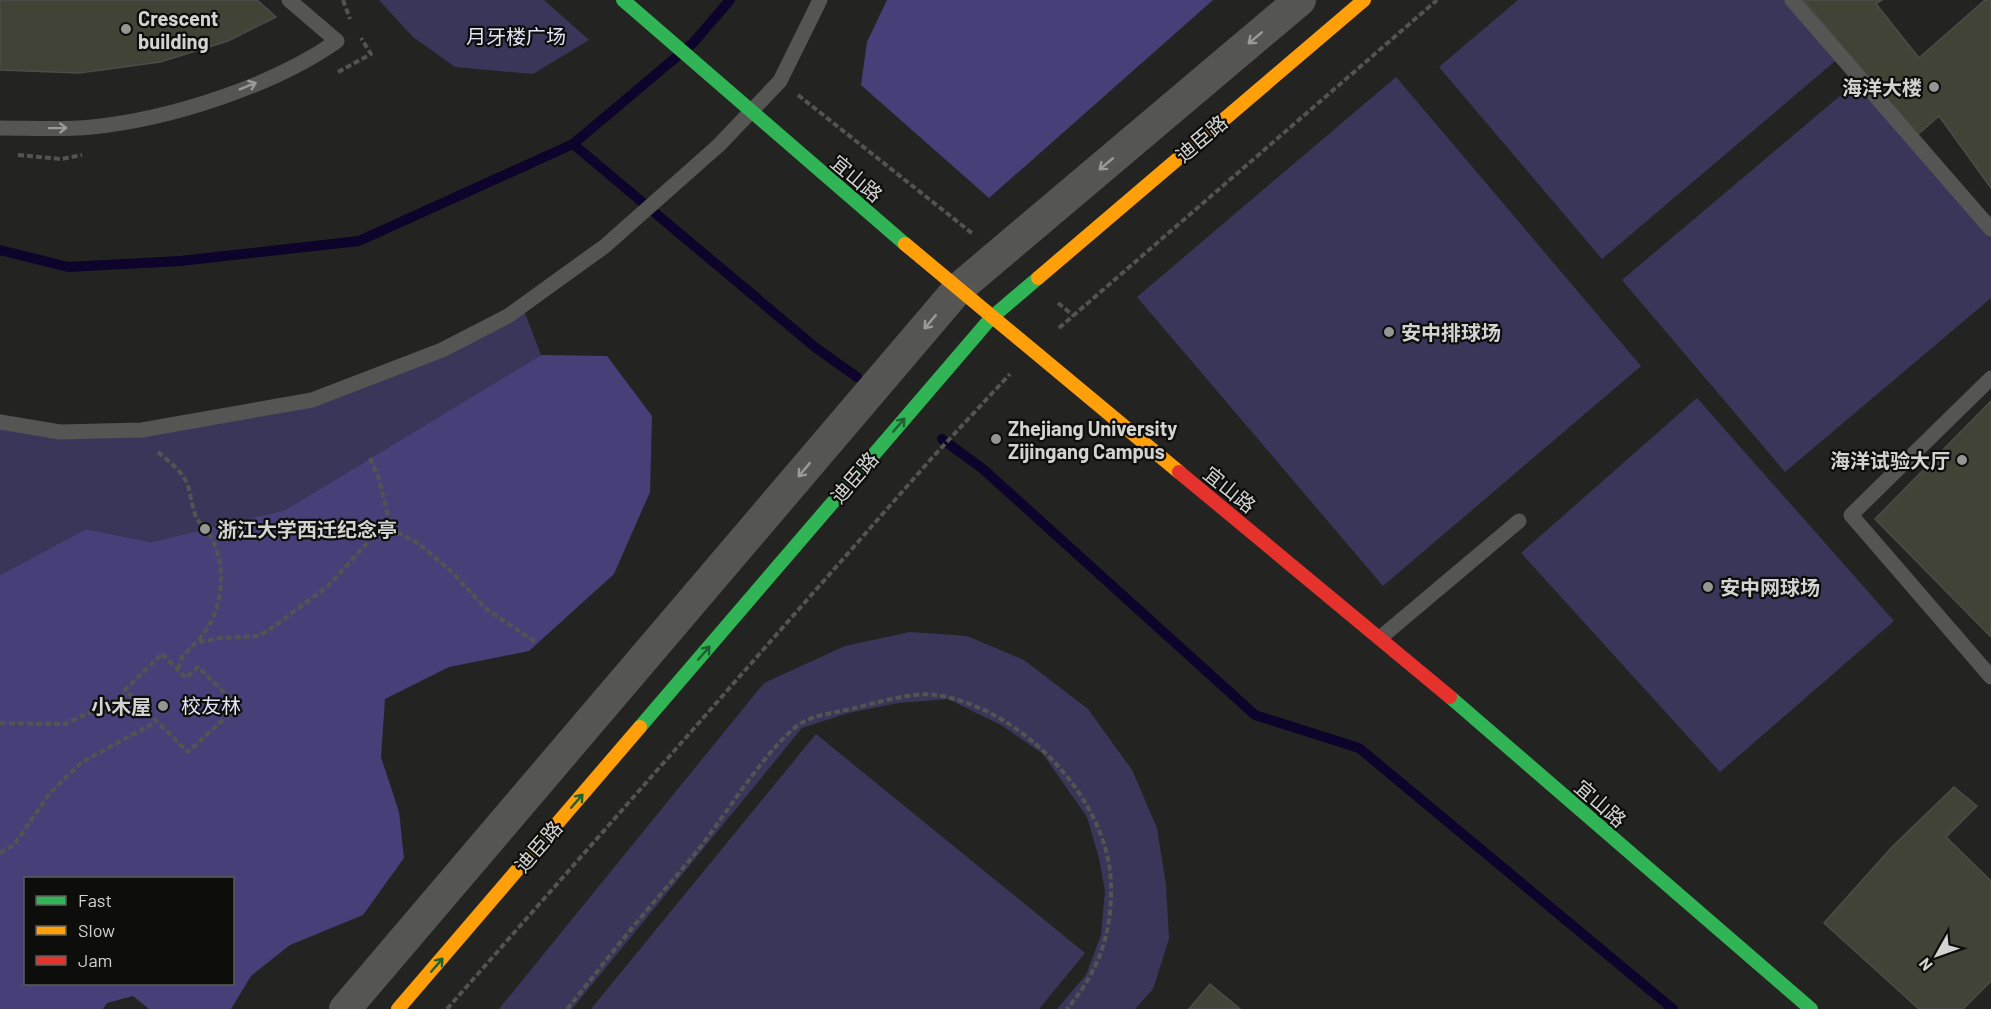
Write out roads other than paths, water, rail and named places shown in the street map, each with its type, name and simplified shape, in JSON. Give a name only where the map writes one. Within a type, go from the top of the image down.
[{"type":"street","name":"宜山路","points":[[624,0],[750,113],[958,290],[1380,638],[1811,1009]]},
{"type":"street","name":"迪臣路","points":[[345,1009],[958,290],[1300,0]]},
{"type":"street","name":"迪臣路","points":[[398,1009],[991,318],[1364,0]]},
{"type":"lane","points":[[0,128],[92,127],[176,112],[248,87],[319,54],[337,41],[301,5],[289,0]]},
{"type":"lane","points":[[0,422],[60,432],[142,430],[312,400],[442,350],[508,316],[605,246],[718,145],[780,81],[820,0]]},
{"type":"lane","points":[[1792,0],[1991,229]]},
{"type":"lane","points":[[1991,378],[1851,515],[1991,677]]},
{"type":"lane","points":[[1380,638],[1519,521]]},
{"type":"waterway","points":[[0,250],[68,267],[180,261],[359,241],[573,144],[693,43],[730,0]]},
{"type":"waterway","points":[[573,144],[816,348],[857,377]]},
{"type":"waterway","points":[[942,439],[983,469],[1255,715],[1359,748],[1673,1009]]},
{"type":"place","name":"Crescent building","points":[[126,29]]},
{"type":"place","name":"海洋大楼","points":[[1934,87]]},
{"type":"place","name":"安中排球场","points":[[1389,332]]},
{"type":"place","name":"Zhejiang University Zijingang Campus","points":[[996,439]]},
{"type":"place","name":"海洋试验大厅","points":[[1962,460]]},
{"type":"place","name":"浙江大学西迁纪念亭","points":[[205,529]]},
{"type":"place","name":"安中网球场","points":[[1708,587]]},
{"type":"place","name":"小木屋","points":[[163,706]]},
{"type":"park label","name":"月牙楼广场","points":[[516,36]]},
{"type":"park label","name":"校友林","points":[[211,705]]}]
